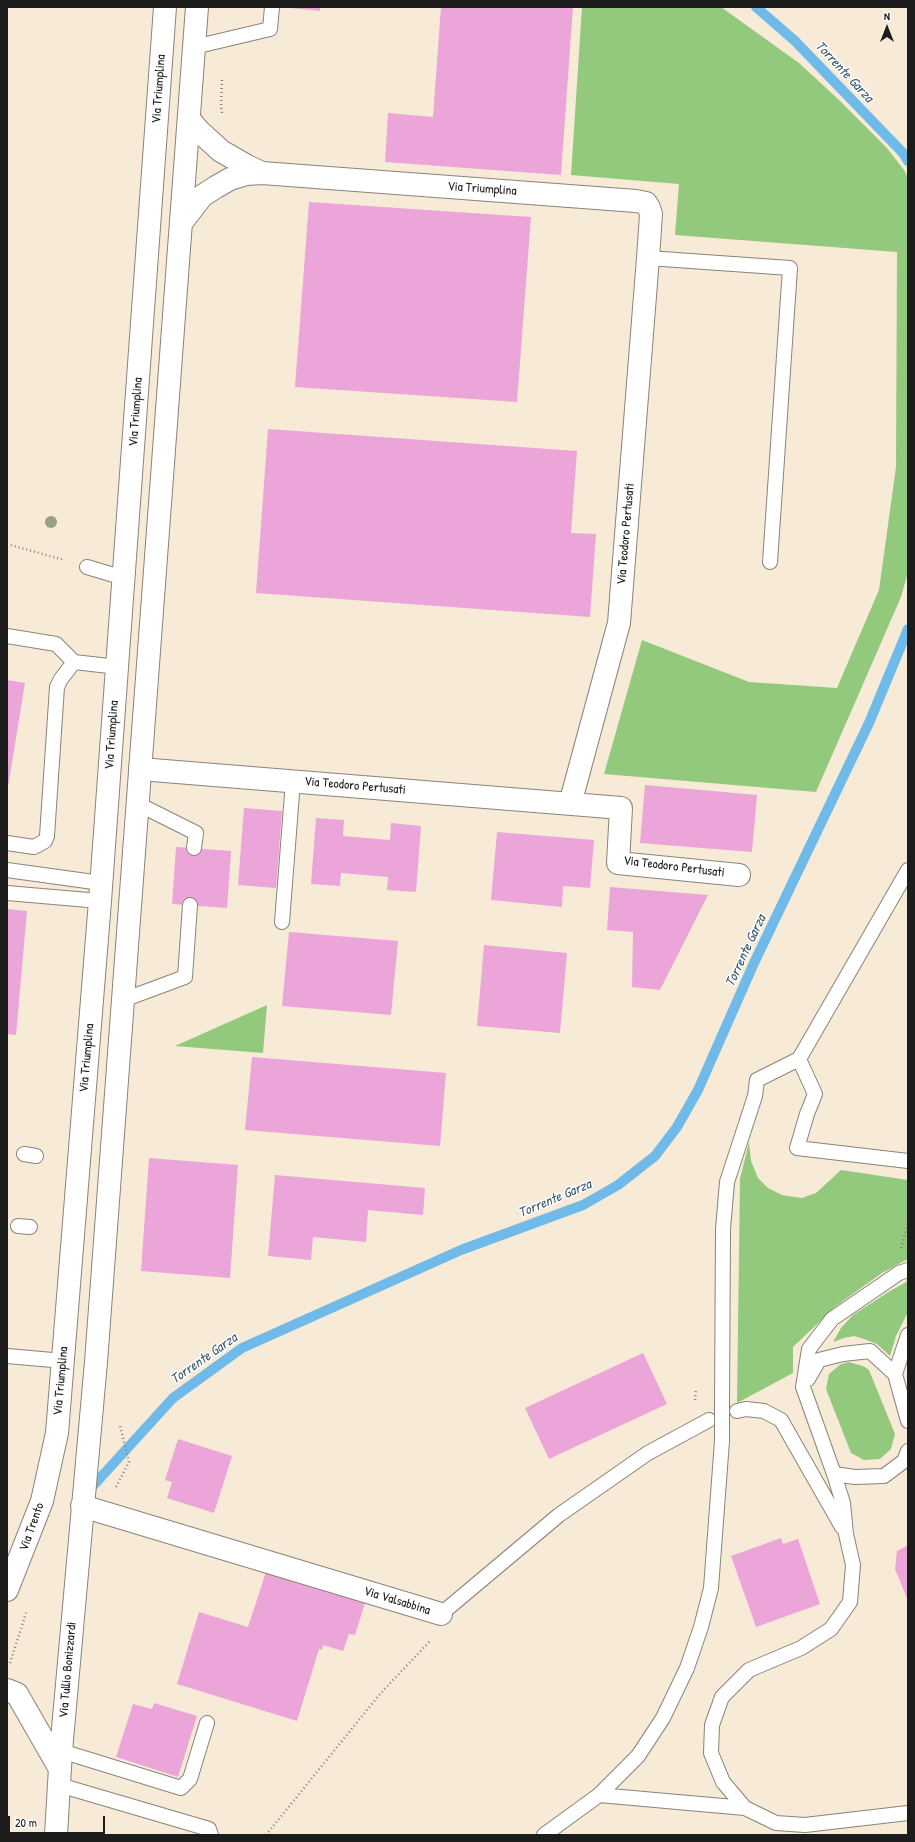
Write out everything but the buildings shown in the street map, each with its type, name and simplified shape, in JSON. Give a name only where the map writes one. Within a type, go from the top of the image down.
[{"type":"main road","name":"Via Triumplina","points":[[52,1462],[57,1433],[64,1361],[71,1246],[118,667],[165,7]]},
{"type":"main road","points":[[82,1506],[96,1362],[197,7]]},
{"type":"main road","name":"Via Triumplina","points":[[189,119],[199,131],[221,151],[262,173]]},
{"type":"main road","name":"Via Triumplina","points":[[182,222],[202,196],[230,179],[246,174],[262,173],[551,194],[646,203],[651,214],[648,258]]},
{"type":"main road","name":"Via Teodoro Pertusati","points":[[570,804],[619,623],[648,258]]},
{"type":"main road","name":"Via Teodoro Pertusati","points":[[140,768],[621,808],[618,863],[739,875]]},
{"type":"main road","name":"Via Trento","points":[[7,1590],[42,1501],[52,1462]]},
{"type":"main road","name":"Via Valsabbina","points":[[82,1506],[441,1614]]},
{"type":"main road","name":"Via Tullio Bonizzardi","points":[[56,1835],[60,1768],[82,1506]]},
{"type":"main road","points":[[7,1690],[17,1694],[60,1768]]},
{"type":"lane","points":[[194,47],[270,29],[272,7]]},
{"type":"lane","points":[[648,258],[790,268],[770,562]]},
{"type":"lane","points":[[87,567],[124,578]]},
{"type":"lane","points":[[7,636],[56,644],[74,662],[118,667]]},
{"type":"lane","points":[[7,843],[34,847],[45,841],[47,836],[57,687],[60,679],[74,662]]},
{"type":"lane","points":[[282,922],[294,781]]},
{"type":"lane","points":[[138,804],[196,833],[194,848]]},
{"type":"lane","points":[[7,870],[100,892]]},
{"type":"lane","points":[[544,1835],[599,1794],[638,1756],[663,1718],[692,1654],[711,1588],[722,1441],[723,1229],[727,1182],[755,1096],[757,1080],[799,1059],[908,870]]},
{"type":"lane","points":[[7,894],[100,892]]},
{"type":"lane","points":[[123,1000],[185,977],[190,905]]},
{"type":"lane","points":[[799,1059],[815,1094],[807,1114],[797,1148],[908,1161]]},
{"type":"lane","points":[[745,1808],[723,1782],[711,1753],[712,1725],[722,1697],[749,1670],[801,1648],[831,1629],[850,1602],[854,1565],[846,1534],[842,1503],[834,1474],[803,1386],[809,1349],[832,1319],[899,1274],[908,1270]]},
{"type":"lane","points":[[895,1374],[908,1335]]},
{"type":"lane","points":[[803,1386],[819,1360],[843,1354],[870,1351],[895,1374],[908,1421]]},
{"type":"lane","points":[[7,1356],[64,1361]]},
{"type":"lane","points":[[741,1410],[764,1411],[781,1420],[846,1534]]},
{"type":"lane","name":"Via Valsabbina","points":[[441,1614],[558,1515],[648,1453],[709,1420]]},
{"type":"lane","points":[[834,1474],[855,1478],[884,1476],[904,1461],[908,1451]]},
{"type":"lane","points":[[60,1768],[181,1788],[190,1780],[207,1724]]},
{"type":"lane","points":[[60,1768],[209,1829],[210,1835]]},
{"type":"lane","points":[[599,1794],[745,1808],[776,1823],[805,1825],[908,1813]]},
{"type":"path","points":[[222,86],[221,108],[224,118]]},
{"type":"path","points":[[7,544],[87,567]]},
{"type":"path","points":[[115,1489],[129,1462],[118,1418]]},
{"type":"path","points":[[266,1835],[380,1694],[435,1637]]},
{"type":"green space","points":[[582,7],[721,7],[799,63],[838,99],[887,148],[904,170],[908,178],[908,572],[901,597],[816,792],[604,774],[642,640],[749,682],[837,688],[879,590],[896,467],[897,252],[675,235],[679,184],[571,175]]},
{"type":"green space","points":[[267,1005],[263,1053],[175,1046]]},
{"type":"green space","points":[[749,1142],[751,1161],[758,1178],[768,1188],[782,1195],[802,1198],[816,1193],[841,1170],[908,1180],[908,1259],[882,1273],[836,1306],[793,1347],[793,1373],[737,1403],[740,1179]]},
{"type":"green space","points":[[908,1281],[908,1312],[896,1336],[890,1356],[877,1344],[854,1336],[833,1342],[841,1328],[853,1315]]},
{"type":"green space","points":[[848,1362],[863,1366],[869,1370],[895,1434],[891,1449],[880,1459],[864,1460],[851,1453],[826,1389],[829,1374],[841,1364]]},
{"type":"waterway","name":"Torrente Garza","points":[[756,7],[795,41],[903,153],[908,161]]},
{"type":"waterway","name":"Torrente Garza","points":[[92,1487],[173,1398],[242,1348],[461,1250],[583,1205],[618,1185],[655,1156],[677,1127],[698,1090],[754,963],[869,723],[908,629]]}]
